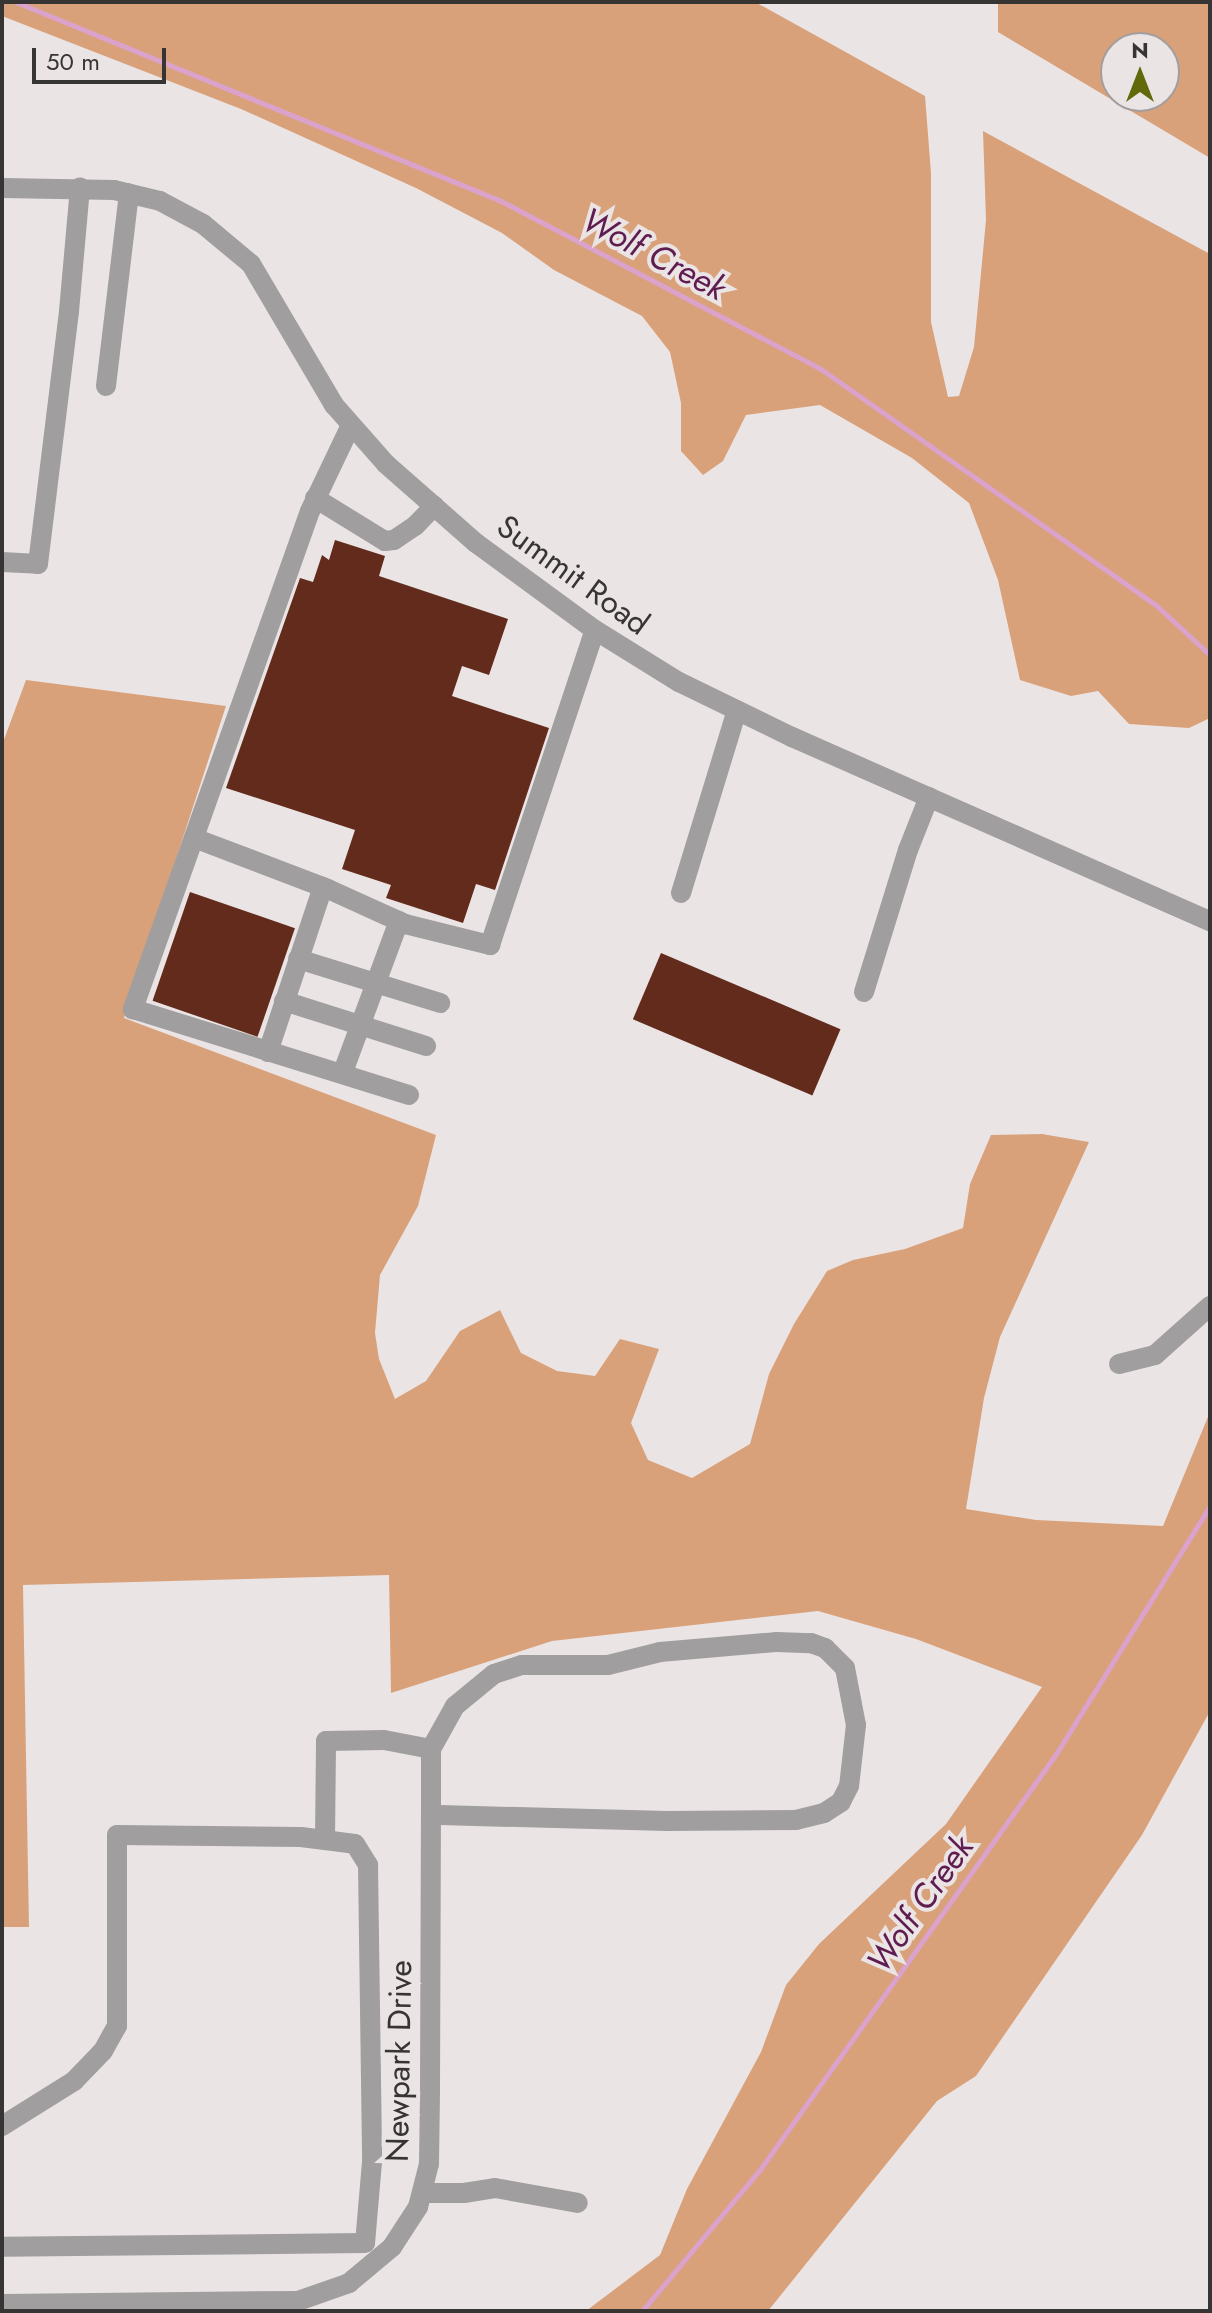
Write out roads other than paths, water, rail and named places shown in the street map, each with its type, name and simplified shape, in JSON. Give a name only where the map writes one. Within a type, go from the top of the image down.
[{"type":"street","name":"Summit Road","points":[[2,188],[80,187],[129,193],[182,211],[241,255],[334,405],[386,464],[517,576],[595,630],[679,682],[737,710],[1210,921]]},
{"type":"street","points":[[2,562],[38,564],[69,311],[80,187]]},
{"type":"street","points":[[106,386],[129,193]]},
{"type":"street","points":[[351,425],[315,498],[133,1009],[409,1095]]},
{"type":"street","points":[[315,498],[385,541],[394,540],[415,526],[434,506]]},
{"type":"street","points":[[194,838],[323,887],[399,921],[490,945],[595,630]]},
{"type":"street","points":[[681,893],[737,710]]},
{"type":"street","points":[[864,992],[908,850],[929,797]]},
{"type":"street","points":[[268,1052],[323,887]]},
{"type":"street","points":[[343,1072],[399,921]]},
{"type":"street","points":[[298,959],[440,1003]]},
{"type":"street","points":[[284,1001],[426,1046]]},
{"type":"street","points":[[1119,1364],[1155,1355],[1210,1306]]},
{"type":"street","points":[[325,1840],[326,1741],[384,1740],[431,1749],[455,1706],[494,1674],[522,1665],[608,1665],[660,1652],[776,1642],[811,1643],[825,1648],[845,1668],[856,1725],[849,1786],[841,1802],[824,1813],[796,1820],[581,1821],[431,1815]]},
{"type":"street","name":"Newpark Drive","points":[[2,2304],[175,2307],[285,2303],[330,2292],[374,2265],[411,2220],[423,2193],[429,2164],[431,1749]]},
{"type":"street","points":[[2,2126],[74,2081],[103,2051],[117,2026],[117,1835],[301,1837],[355,1844],[368,1865],[372,2162],[365,2243],[374,2265]]},
{"type":"street","points":[[423,2193],[464,2193],[495,2188],[578,2203]]},
{"type":"street","points":[[2,2247],[365,2243]]},
{"type":"street","points":[[330,2292],[340,2311]]},
{"type":"waterway","name":"Wolf Creek","points":[[16,2],[501,201],[821,369],[1157,606],[1210,655]]},
{"type":"waterway","name":"Wolf Creek","points":[[642,2311],[761,2168],[1056,1754],[1210,1506]]}]
